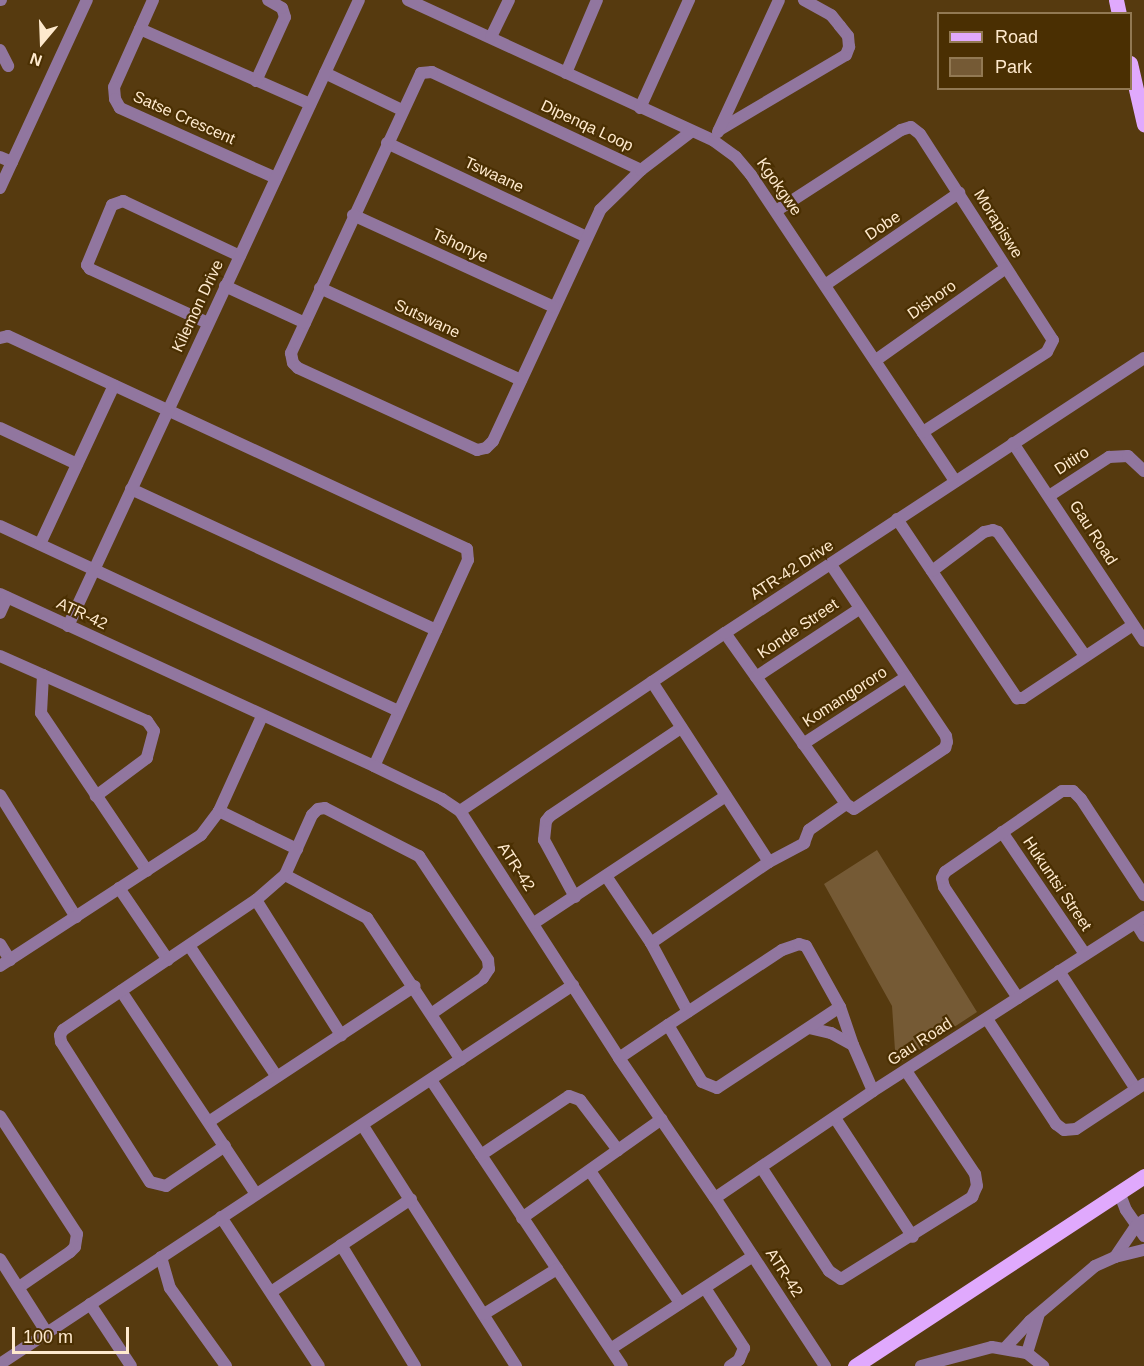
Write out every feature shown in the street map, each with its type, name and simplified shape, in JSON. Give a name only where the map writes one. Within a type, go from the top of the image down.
[{"type":"main road","points":[[1132,68],[1144,124]]},
{"type":"main road","points":[[855,1366],[1144,1176]]},
{"type":"street","name":"Satse Crescent","points":[[153,0],[114,87],[115,99],[120,108],[276,178]]},
{"type":"street","points":[[256,81],[285,17],[282,8],[268,0]]},
{"type":"street","name":"Kilemon Drive","points":[[69,626],[167,410],[359,0]]},
{"type":"street","points":[[491,37],[509,0]]},
{"type":"street","points":[[566,73],[597,0]]},
{"type":"street","points":[[640,108],[689,0]]},
{"type":"street","points":[[717,136],[779,0]]},
{"type":"street","points":[[717,136],[846,55],[849,47],[848,36],[831,15],[804,0]]},
{"type":"street","name":"Kgokgwe","points":[[413,1],[640,108],[692,131],[717,136],[751,175],[776,211],[955,481]]},
{"type":"street","points":[[0,188],[6,160],[81,2]]},
{"type":"street","points":[[140,29],[310,104]]},
{"type":"street","points":[[0,50],[8,66]]},
{"type":"street","name":"Dipenqa Loop","points":[[425,71],[432,72],[641,170],[607,200],[587,237],[493,441],[486,448],[477,450],[298,368],[293,363],[291,353],[387,143],[418,75],[425,71]]},
{"type":"street","points":[[325,73],[402,110]]},
{"type":"street","name":"Morapiswe","points":[[776,211],[901,130],[911,127],[920,134],[1053,340],[1050,349],[923,432]]},
{"type":"street","points":[[641,170],[692,131]]},
{"type":"street","name":"Tswaane","points":[[387,143],[587,237]]},
{"type":"street","name":"Dobe","points":[[825,285],[959,194]]},
{"type":"street","points":[[208,323],[90,269],[87,259],[112,205],[123,201],[240,256]]},
{"type":"street","name":"Tshonye","points":[[353,215],[554,308]]},
{"type":"street","name":"Dishoro","points":[[876,360],[1006,267]]},
{"type":"street","points":[[225,286],[305,323]]},
{"type":"street","name":"Sutswane","points":[[320,288],[521,380]]},
{"type":"street","points":[[0,338],[8,336],[463,545],[468,554],[468,560],[374,766]]},
{"type":"street","name":"ATR-42 Drive","points":[[460,811],[897,519],[1144,358]]},
{"type":"street","points":[[40,544],[114,385]]},
{"type":"street","points":[[0,428],[77,464]]},
{"type":"street","name":"Gau Road","points":[[1013,443],[1144,641]]},
{"type":"street","name":"Ditiro","points":[[1048,496],[1109,457],[1128,456],[1144,471]]},
{"type":"street","points":[[131,489],[436,630]]},
{"type":"street","points":[[897,519],[1014,696],[1023,698],[1133,625]]},
{"type":"street","points":[[0,525],[398,711]]},
{"type":"street","points":[[932,571],[984,532],[993,530],[998,532],[1085,656]]},
{"type":"street","points":[[725,633],[846,804],[854,809],[945,748],[946,736],[831,565]]},
{"type":"street","points":[[0,613],[4,596]]},
{"type":"street","name":"ATR-42","points":[[4,596],[374,766],[442,799],[460,811],[619,1058],[715,1198],[825,1366]]},
{"type":"street","name":"Konde Street","points":[[756,677],[859,609]]},
{"type":"street","points":[[0,656],[147,721],[154,731],[147,758],[96,796]]},
{"type":"street","points":[[44,675],[41,713],[147,871]]},
{"type":"street","name":"Komangororo","points":[[803,744],[906,677]]},
{"type":"street","points":[[652,682],[769,862]]},
{"type":"street","points":[[0,944],[5,963],[201,835],[219,812],[261,716]]},
{"type":"street","points":[[575,897],[544,840],[546,821],[550,816],[681,728]]},
{"type":"street","points":[[1018,998],[944,886],[942,878],[945,872],[1062,792],[1073,791],[1081,799],[1144,895]]},
{"type":"street","points":[[0,795],[76,917]]},
{"type":"street","points":[[534,923],[726,796]]},
{"type":"street","points":[[651,943],[769,862],[804,843],[811,828],[846,804]]},
{"type":"street","points":[[225,1146],[166,1186],[150,1182],[60,1039],[63,1030],[190,947],[256,900],[285,875],[312,815],[318,809],[325,808],[408,849],[424,862],[489,965],[483,978],[431,1014]]},
{"type":"street","points":[[219,812],[297,849]]},
{"type":"street","name":"Hukuntsi Street","points":[[1002,832],[1085,954]]},
{"type":"street","points":[[285,875],[368,918],[415,986],[461,1060]]},
{"type":"street","points":[[606,876],[651,943],[688,1012]]},
{"type":"street","points":[[119,888],[168,960]]},
{"type":"street","points":[[256,900],[341,1035]]},
{"type":"street","points":[[1140,920],[1144,936]]},
{"type":"street","name":"Gau Road","points":[[715,1198],[873,1091],[1140,920]]},
{"type":"street","points":[[619,1058],[782,950],[799,944],[806,946],[840,1007],[873,1091]]},
{"type":"street","points":[[190,947],[276,1077]]},
{"type":"street","points":[[987,1019],[1056,1124],[1064,1130],[1076,1130],[1140,1087],[1059,971]]},
{"type":"street","points":[[0,1364],[573,985]]},
{"type":"street","points":[[210,1121],[415,986]]},
{"type":"street","points":[[122,991],[210,1121],[256,1194]]},
{"type":"street","points":[[668,1025],[702,1082],[717,1088],[840,1007]]},
{"type":"street","points":[[809,1028],[831,1033],[853,1045]]},
{"type":"street","points":[[761,1167],[829,1271],[837,1278],[848,1277],[913,1237],[972,1197],[976,1192],[977,1180],[906,1071]]},
{"type":"street","points":[[431,1080],[622,1366]]},
{"type":"street","points":[[481,1155],[569,1096],[580,1100],[618,1150]]},
{"type":"street","points":[[0,1116],[77,1234],[75,1246],[70,1252],[19,1287]]},
{"type":"street","points":[[835,1118],[913,1237]]},
{"type":"street","points":[[522,1218],[662,1119]]},
{"type":"street","points":[[363,1125],[516,1366]]},
{"type":"street","points":[[590,1171],[680,1303]]},
{"type":"street","points":[[1119,1192],[1140,1223],[1144,1236]]},
{"type":"street","points":[[271,1292],[411,1199]]},
{"type":"street","points":[[221,1217],[319,1366]]},
{"type":"street","points":[[1115,1257],[1140,1223]]},
{"type":"street","points":[[341,1245],[415,1366]]},
{"type":"street","points":[[1005,1348],[1030,1321],[1095,1266],[1115,1257],[1144,1250]]},
{"type":"street","points":[[612,1348],[753,1256]]},
{"type":"street","points":[[161,1257],[170,1288],[226,1366]]},
{"type":"street","points":[[0,1261],[47,1333]]},
{"type":"street","points":[[484,1314],[557,1269]]},
{"type":"street","points":[[705,1288],[744,1347],[739,1360],[730,1366]]},
{"type":"street","points":[[90,1304],[131,1366]]},
{"type":"street","points":[[1028,1353],[1038,1316]]},
{"type":"street","points":[[927,1365],[992,1347],[1028,1353],[1043,1366]]},
{"type":"green space","points":[[877,850],[977,1012],[896,1065],[892,1006],[824,884]]}]
